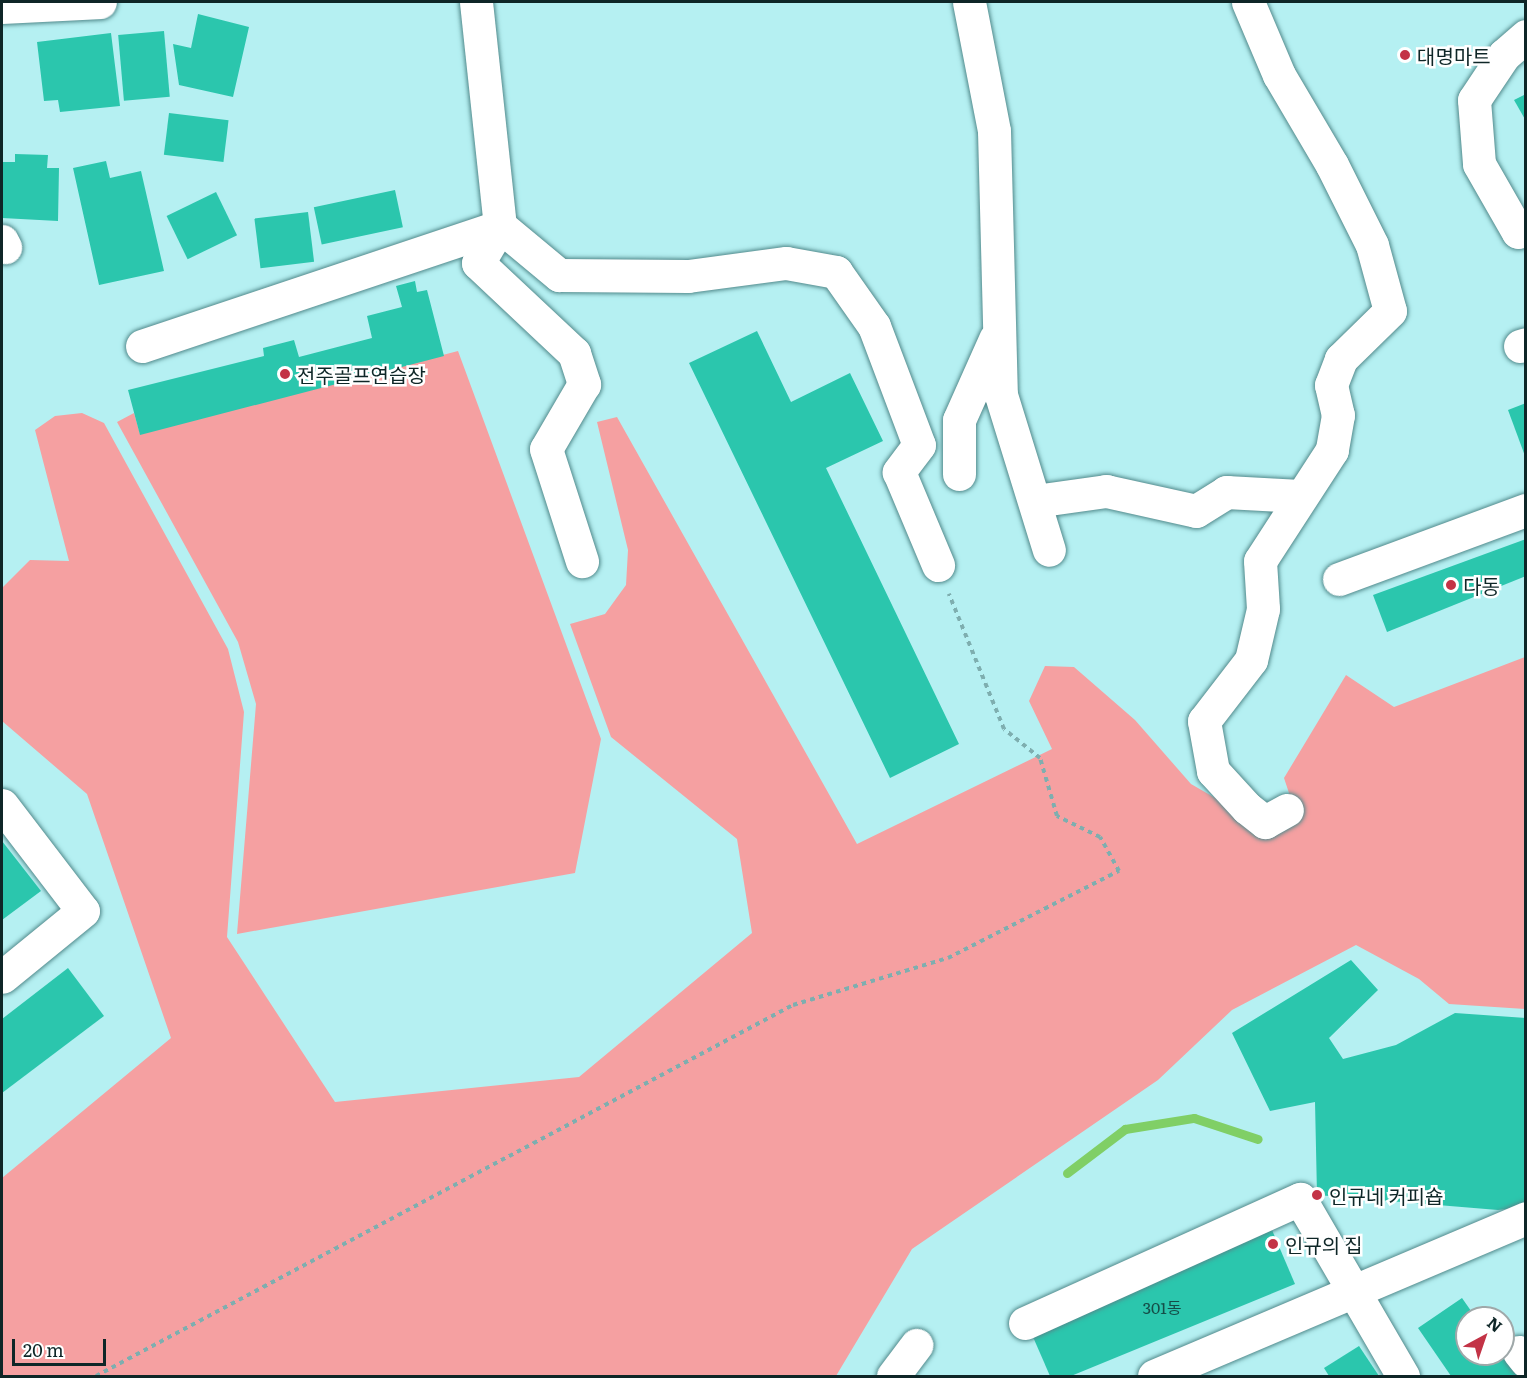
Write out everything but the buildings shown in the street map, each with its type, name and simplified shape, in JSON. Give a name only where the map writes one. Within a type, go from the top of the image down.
[{"type":"street","points":[[2,7],[100,2]]},
{"type":"street","points":[[476,2],[500,226],[478,262],[574,353],[584,384],[546,449],[582,561]]},
{"type":"street","points":[[969,2],[994,131],[1000,250],[996,334],[1001,395],[1048,550]]},
{"type":"street","points":[[1248,2],[1279,75],[1332,165],[1372,245],[1390,311],[1341,359],[1331,385],[1338,415],[1332,450],[1300,496],[1260,561],[1263,609],[1251,660],[1204,721],[1213,771],[1247,808],[1265,822],[1287,810]]},
{"type":"street","points":[[1522,231],[1479,164],[1474,100],[1504,55],[1526,36]]},
{"type":"street","points":[[142,346],[500,226]]},
{"type":"street","points":[[500,226],[559,275],[688,276],[786,263],[836,272],[874,326],[919,445],[899,472],[938,565]]},
{"type":"street","points":[[959,474],[959,420],[996,334]]},
{"type":"street","points":[[1035,501],[1106,491],[1196,511],[1226,492],[1300,496]]},
{"type":"street","points":[[1339,579],[1526,510]]},
{"type":"street","points":[[2,806],[83,911],[2,977]]},
{"type":"street","points":[[1025,1323],[1300,1199],[1402,1377]]},
{"type":"street","points":[[1154,1377],[1526,1218]]},
{"type":"street","points":[[893,1377],[916,1345]]},
{"type":"path","points":[[96,1377],[793,1005],[948,958],[1119,871],[1100,837],[1057,816],[1040,758],[1004,729],[938,565]]},
{"type":"shaded area","points":[[458,351],[601,739],[575,873],[237,934],[256,704],[238,642],[117,422],[134,413],[140,434]]},
{"type":"shaded area","points":[[82,413],[104,423],[228,649],[244,712],[227,937],[335,1102],[579,1077],[752,933],[737,839],[611,737],[570,624],[605,614],[626,585],[628,550],[597,422],[617,417],[857,844],[1052,749],[1029,701],[1045,666],[1074,667],[1135,720],[1191,784],[1262,825],[1297,817],[1284,778],[1346,675],[1394,707],[1525,657],[1525,1009],[1449,1004],[1419,979],[1356,945],[1232,1010],[1158,1080],[912,1249],[836,1376],[2,1376],[2,1178],[171,1038],[87,794],[2,721],[2,588],[30,560],[69,561],[35,430],[55,416]]},
{"type":"waterway","points":[[1067,1173],[1125,1129],[1194,1118],[1258,1139]]},
{"type":"place","name":"대명마트","points":[[1405,55]]},
{"type":"place","name":"전주골프연습장","points":[[285,374]]},
{"type":"place","name":"다동","points":[[1451,585]]},
{"type":"place","name":"인규네 커피숍","points":[[1317,1195]]},
{"type":"place","name":"인규의 집","points":[[1273,1244]]}]
